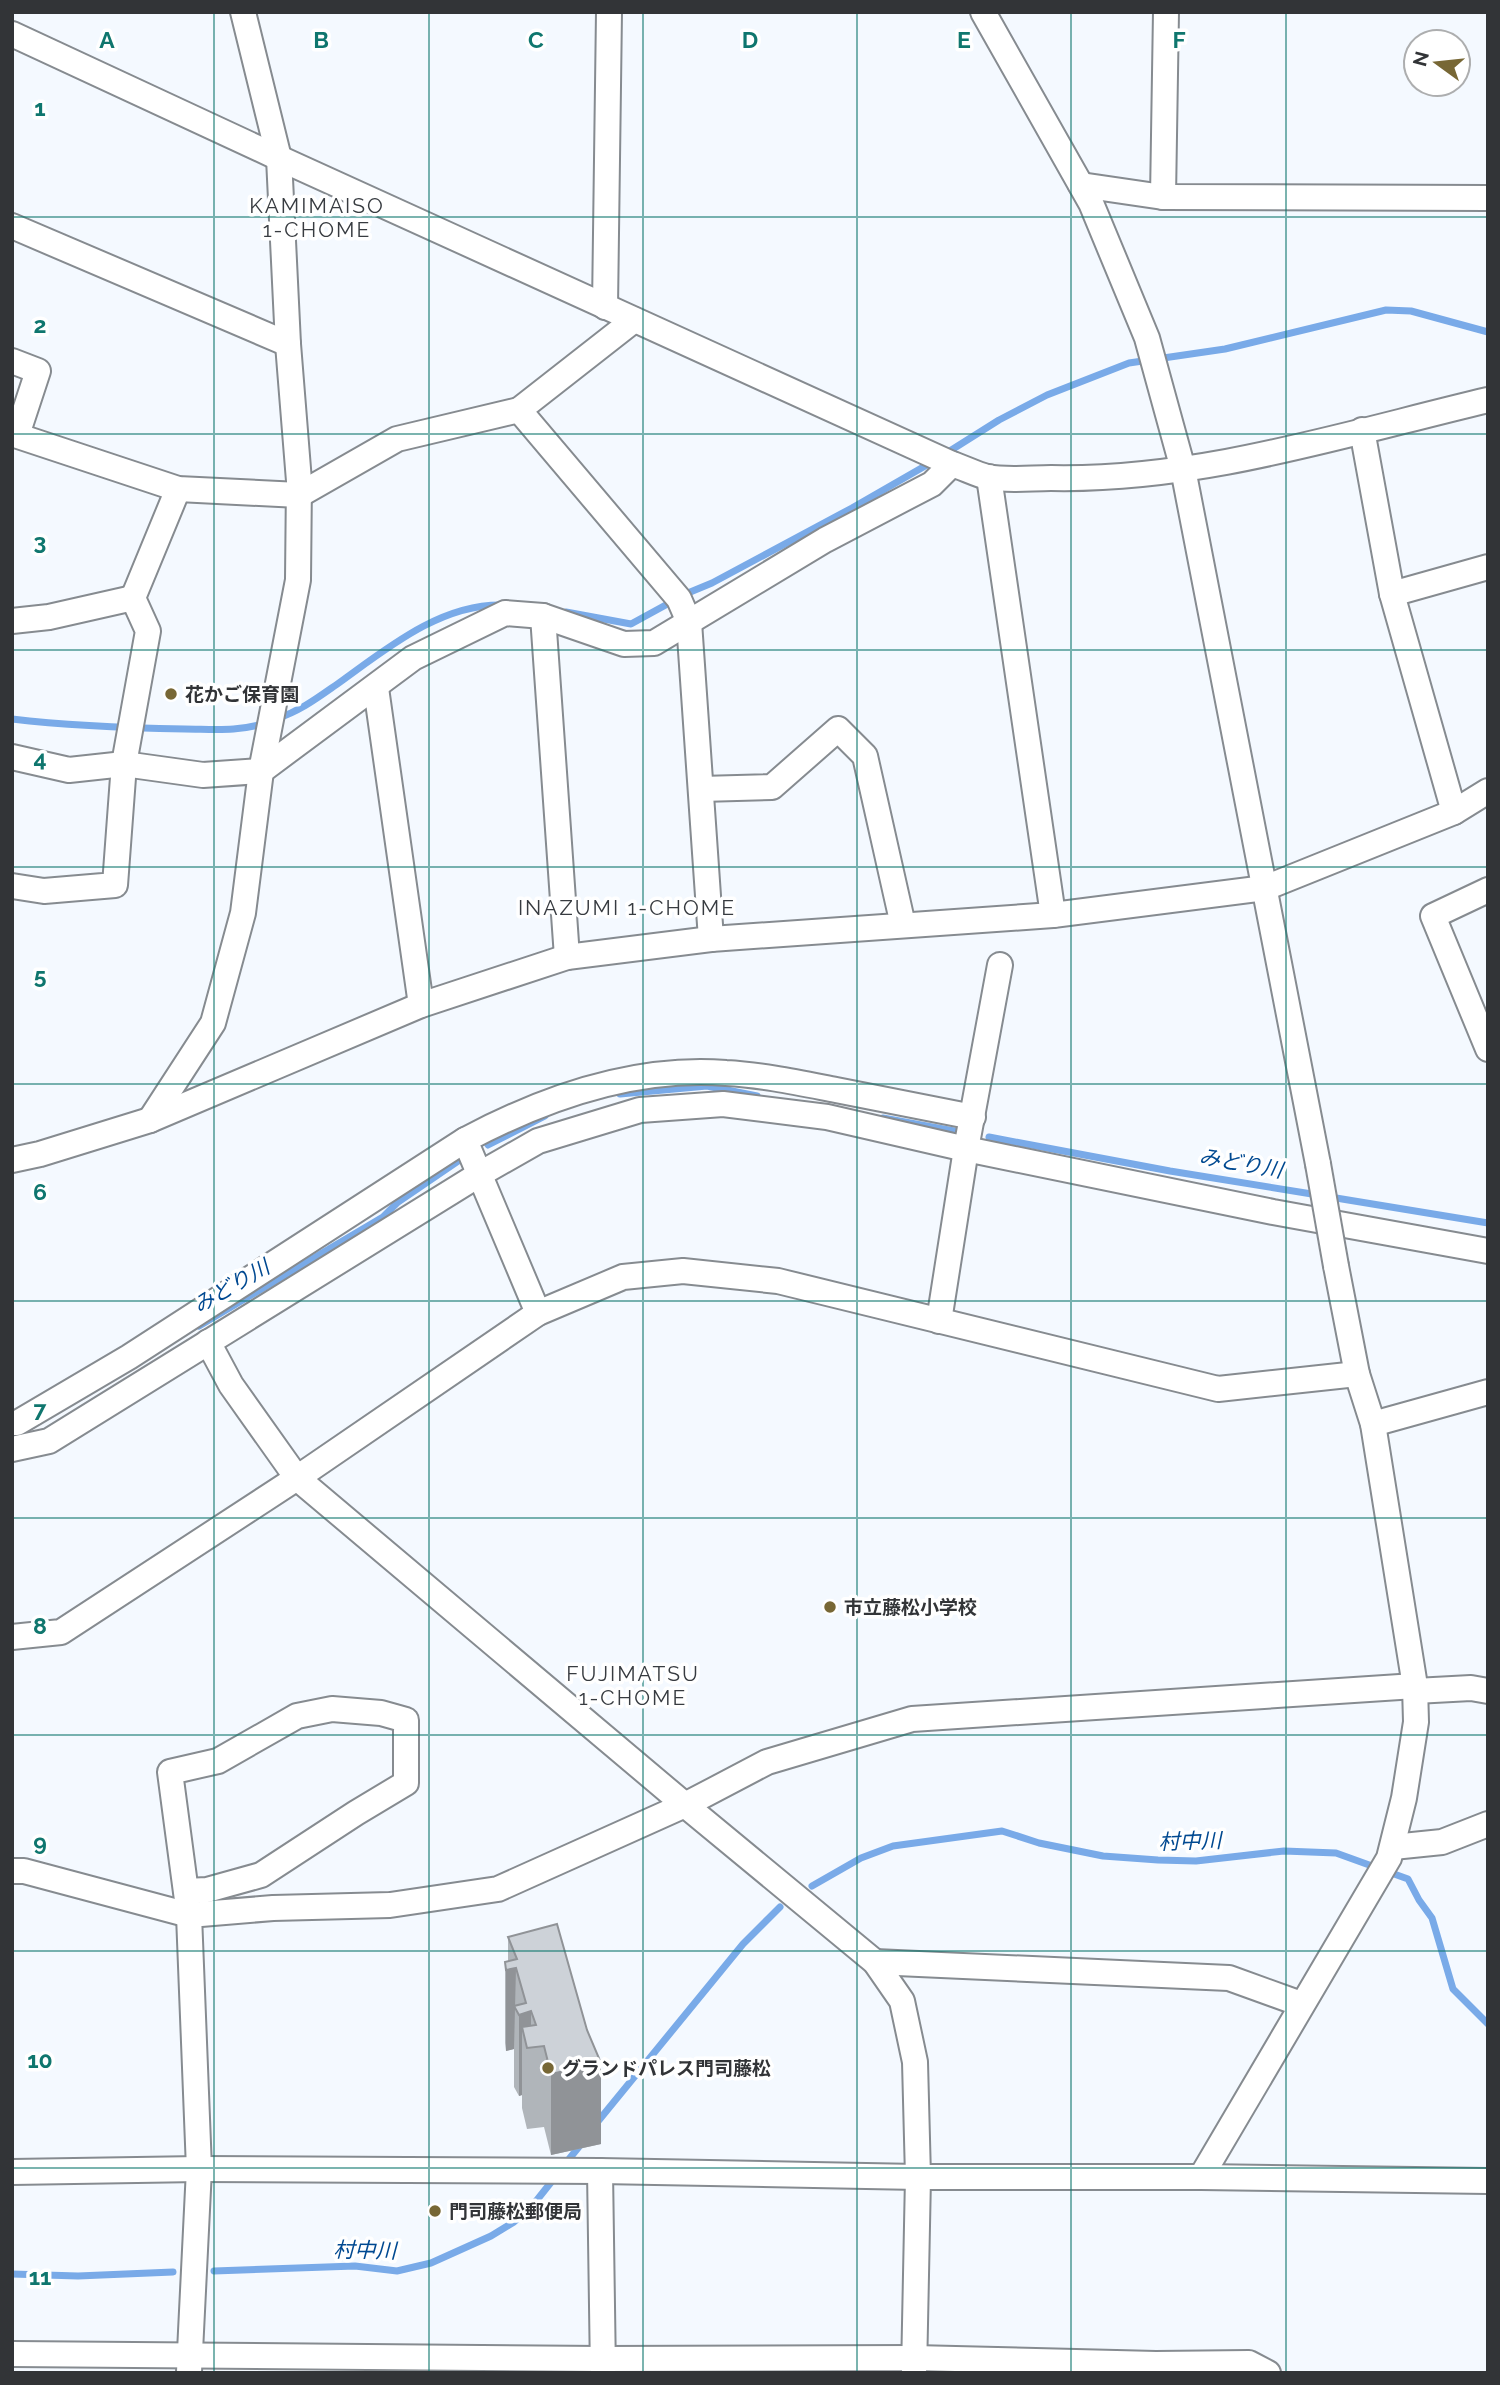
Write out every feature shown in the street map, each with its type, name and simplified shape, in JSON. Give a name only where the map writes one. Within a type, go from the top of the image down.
[{"type":"street","points":[[150,1119],[213,1023],[243,913],[261,771],[298,580],[299,495],[279,158],[243,12]]},
{"type":"street","points":[[606,307],[609,12]]},
{"type":"street","points":[[983,12],[1091,203],[1147,338],[1183,469],[1357,1374],[1373,1424],[1415,1689],[1416,1722],[1404,1798],[1391,1852],[1200,2177]]},
{"type":"street","points":[[1163,197],[1166,12]]},
{"type":"street","points":[[12,34],[634,320],[952,464],[989,477],[1088,479],[1183,469],[1291,450],[1488,400]]},
{"type":"street","points":[[1081,185],[1163,197],[1488,198]]},
{"type":"street","points":[[12,226],[288,344]]},
{"type":"street","points":[[12,361],[38,371],[15,434],[178,489],[299,495],[397,439],[519,410],[634,320]]},
{"type":"street","points":[[519,410],[678,599],[689,622],[711,939]]},
{"type":"street","points":[[1362,430],[1392,594],[1454,813]]},
{"type":"street","points":[[12,757],[69,770],[124,764],[203,775],[261,771],[413,659],[505,613],[543,616],[624,644],[654,643],[825,540],[932,484],[952,464]]},
{"type":"street","points":[[989,477],[1053,915]]},
{"type":"street","points":[[12,886],[44,891],[115,885],[124,764],[148,631],[133,598],[178,489]]},
{"type":"street","points":[[1392,594],[1488,567]]},
{"type":"street","points":[[12,621],[49,617],[133,598]]},
{"type":"street","points":[[543,616],[567,957]]},
{"type":"street","points":[[376,688],[421,1005]]},
{"type":"street","points":[[701,789],[772,787],[838,729],[865,756],[903,925]]},
{"type":"street","points":[[12,1160],[40,1154],[150,1119],[421,1005],[567,957],[711,939],[1053,915],[1265,888],[1454,813],[1488,791]]},
{"type":"street","points":[[1488,890],[1433,916],[1488,1049]]},
{"type":"street","points":[[939,1321],[965,1149],[1000,965]]},
{"type":"street","points":[[12,1423],[17,1423],[129,1357],[465,1140],[561,1097],[627,1079],[725,1073],[795,1082],[973,1117]]},
{"type":"street","points":[[12,1449],[49,1441],[480,1174],[538,1142],[640,1110],[723,1104],[827,1117],[965,1149],[1286,1214],[1488,1251]]},
{"type":"street","points":[[465,1140],[538,1313]]},
{"type":"street","points":[[12,1637],[61,1632],[297,1478],[538,1313],[623,1277],[683,1271],[778,1281],[1218,1389],[1357,1374]]},
{"type":"street","points":[[208,1342],[231,1385],[297,1478],[875,1962],[902,2001],[915,2062],[918,2177],[914,2365]]},
{"type":"street","points":[[1373,1424],[1488,1392]]},
{"type":"street","points":[[12,1871],[24,1871],[189,1915],[273,1908],[390,1905],[498,1889],[685,1805],[767,1762],[912,1719],[1415,1689],[1471,1688],[1488,1691]]},
{"type":"street","points":[[186,1891],[207,1890],[261,1875],[406,1783],[406,1720],[381,1713],[332,1709],[296,1716],[218,1761],[170,1772],[189,1915],[199,2169],[189,2364]]},
{"type":"street","points":[[1391,1852],[1443,1842],[1488,1824]]},
{"type":"street","points":[[875,1962],[1229,1978],[1301,2004]]},
{"type":"street","points":[[12,2172],[199,2169],[588,2171],[918,2177],[1488,2181]]},
{"type":"street","points":[[588,2171],[602,2366]]},
{"type":"street","points":[[12,2354],[189,2364],[602,2366],[1249,2363],[1268,2373]]},
{"type":"building","points":[[557,1924],[587,2030],[601,2063],[551,2074],[544,2046],[527,2048],[522,2027],[536,2025],[531,2011],[519,2015],[514,2006],[526,2003],[516,1968],[506,1970],[505,1962],[517,1959],[508,1937]]},
{"type":"waterway","points":[[945,454],[999,420],[1047,395],[1129,363],[1225,349],[1386,310],[1411,311],[1488,332]]},
{"type":"waterway","points":[[683,595],[712,583],[932,462]]},
{"type":"waterway","points":[[566,612],[631,624],[673,601]]},
{"type":"waterway","points":[[276,719],[308,704],[393,644],[435,621],[456,612],[502,605]]},
{"type":"waterway","points":[[12,719],[98,726],[205,729],[236,729],[265,723]]},
{"type":"waterway","name":"みどり川","points":[[620,1094],[707,1086],[757,1096]]},
{"type":"waterway","name":"みどり川","points":[[488,1145],[545,1116]]},
{"type":"waterway","name":"みどり川","points":[[883,1118],[954,1131]]},
{"type":"waterway","name":"みどり川","points":[[989,1137],[1318,1195]]},
{"type":"waterway","name":"みどり川","points":[[199,1326],[383,1217],[398,1202],[461,1159]]},
{"type":"waterway","name":"みどり川","points":[[1330,1197],[1488,1223]]},
{"type":"waterway","name":"村中川","points":[[812,1886],[861,1858],[893,1846],[1002,1831],[1039,1843],[1103,1856],[1158,1860],[1196,1861],[1284,1851],[1336,1853],[1408,1879],[1432,1918],[1453,1989],[1488,2024]]},
{"type":"waterway","name":"村中川","points":[[595,2125],[743,1944],[780,1907]]},
{"type":"waterway","name":"村中川","points":[[565,2164],[582,2143]]},
{"type":"waterway","name":"村中川","points":[[214,2271],[355,2266],[397,2271],[431,2263],[491,2236],[514,2222],[533,2205],[556,2176]]},
{"type":"waterway","name":"村中川","points":[[12,2274],[78,2276],[173,2272]]},
{"type":"place","name":"花かご保育園","points":[[171,694]]},
{"type":"place","name":"市立藤松小学校","points":[[830,1607]]},
{"type":"place","name":"グランドパレス門司藤松","points":[[548,2068]]},
{"type":"place","name":"門司藤松郵便局","points":[[435,2211]]},
{"type":"district","name":"KAMIMAISO 1-CHOME","points":[[317,217]]},
{"type":"district","name":"INAZUMI 1-CHOME","points":[[627,907]]},
{"type":"district","name":"FUJIMATSU 1-CHOME","points":[[633,1685]]}]
